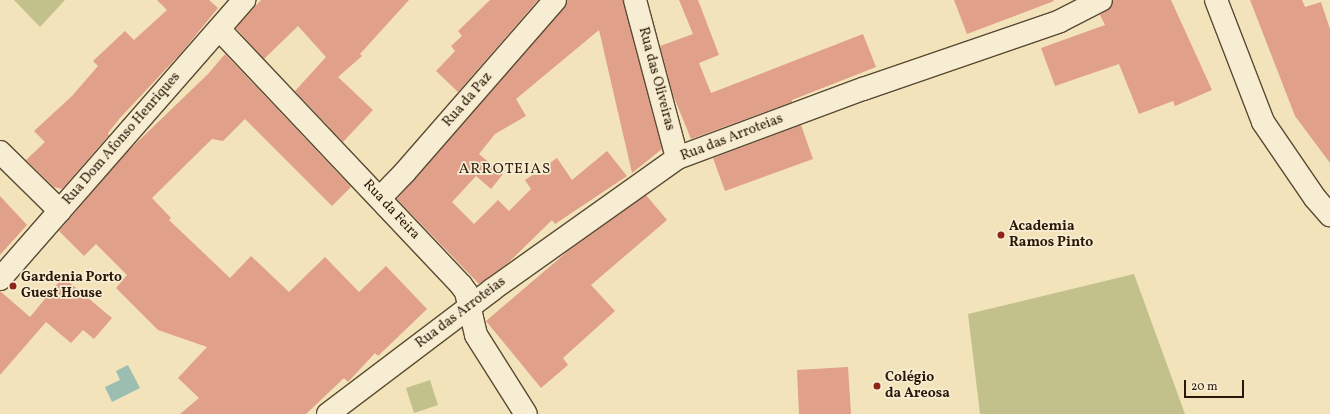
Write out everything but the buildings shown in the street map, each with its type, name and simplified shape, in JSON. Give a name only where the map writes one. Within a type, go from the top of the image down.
[{"type":"street","name":"Rua Dom Afonso Henriques","points":[[0,279],[244,0]]},
{"type":"street","name":"Rua da Paz","points":[[380,198],[405,172],[555,0]]},
{"type":"street","name":"Rua das Oliveiras","points":[[635,0],[677,158]]},
{"type":"street","name":"Rua das Arroteias","points":[[328,414],[470,306],[677,158],[827,102],[1060,21],[1101,0]]},
{"type":"street","points":[[1216,0],[1263,122],[1315,198],[1330,215]]},
{"type":"street","name":"Rua da Feira","points":[[219,30],[461,285],[470,306],[476,335],[526,414]]},
{"type":"street","points":[[2,154],[60,211]]},
{"type":"shaded area","points":[[14,0],[65,0],[40,27]]},
{"type":"shaded area","points":[[1134,274],[1185,414],[980,414],[968,314]]},
{"type":"shaded area","points":[[128,365],[140,388],[112,402],[105,387],[120,380],[116,371]]},
{"type":"shaded area","points":[[430,380],[438,405],[414,413],[406,388]]},
{"type":"place","name":"Academia Ramos Pinto","points":[[1001,235]]},
{"type":"place","name":"Gardenia Porto Guest House","points":[[13,286]]},
{"type":"place","name":"Colégio da Areosa","points":[[877,386]]},
{"type":"district","name":"ARROTEIAS","points":[[505,170]]}]
